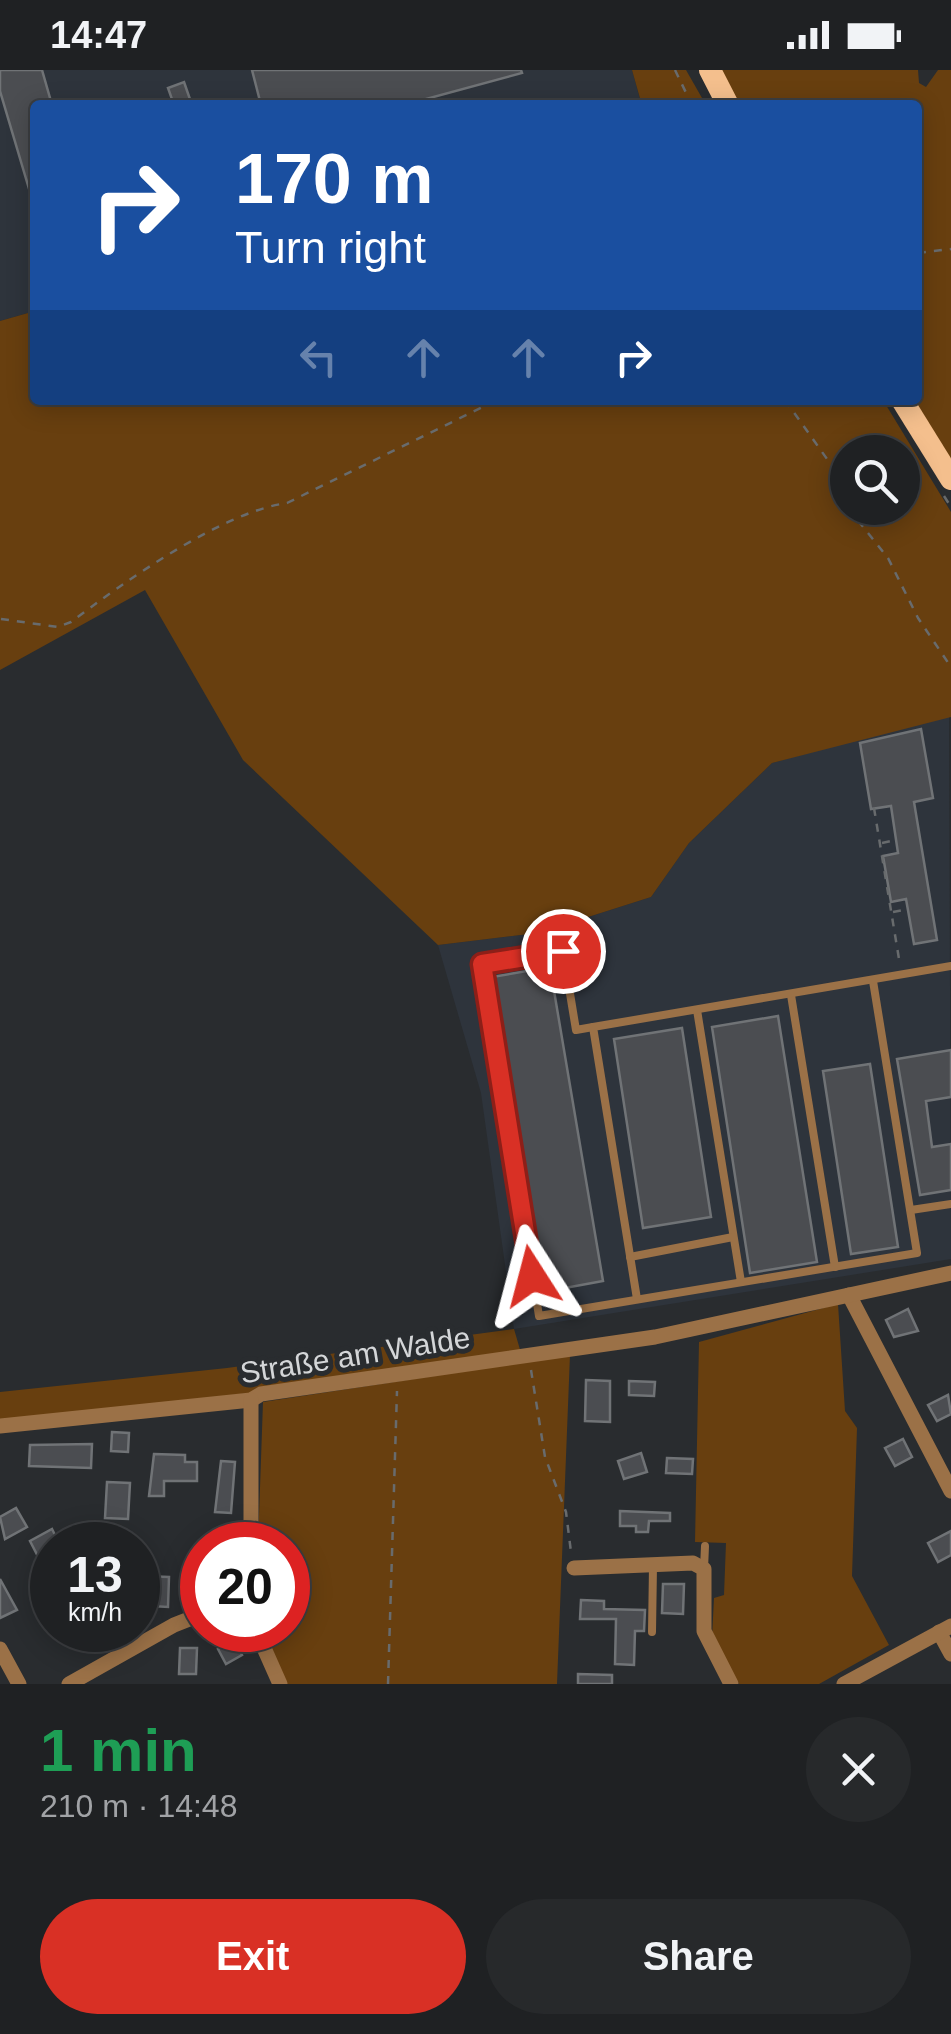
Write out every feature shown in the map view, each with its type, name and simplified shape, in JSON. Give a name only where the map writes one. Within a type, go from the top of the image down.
[{"type":"main road","points":[[710,70],[725,100]]},
{"type":"main road","points":[[905,405],[951,480]]},
{"type":"street","name":"Straße am Walde","points":[[0,1426],[252,1400],[261,1394],[655,1336],[951,1273]]},
{"type":"street","points":[[849,1295],[951,1491]]},
{"type":"street","points":[[251,1522],[252,1400]]},
{"type":"street","points":[[574,1568],[693,1563],[704,1569],[704,1631],[732,1684]]},
{"type":"street","points":[[69,1684],[180,1622]]},
{"type":"street","points":[[844,1684],[945,1629],[951,1654]]},
{"type":"street","points":[[0,1649],[19,1684]]},
{"type":"street","points":[[266,1652],[280,1684]]},
{"type":"lane","points":[[874,981],[918,1254],[538,1316],[482,964],[563,951],[576,1030],[951,966]]},
{"type":"lane","points":[[791,995],[835,1267]]},
{"type":"lane","points":[[697,1010],[741,1282]]},
{"type":"lane","points":[[593,1027],[637,1300]]},
{"type":"lane","points":[[910,1210],[951,1204]]},
{"type":"lane","points":[[630,1257],[734,1237]]},
{"type":"lane","points":[[704,1569],[705,1546]]},
{"type":"lane","points":[[652,1632],[654,1563]]},
{"type":"path","points":[[675,70],[690,100]]},
{"type":"path","points":[[922,253],[951,250]]},
{"type":"path","points":[[1,619],[58,627],[206,532],[264,506],[286,503],[487,405]]},
{"type":"path","points":[[789,405],[830,463]]},
{"type":"path","points":[[863,525],[888,558],[918,618],[951,667]]},
{"type":"path","points":[[874,808],[902,976]]},
{"type":"path","points":[[880,843],[896,840]]},
{"type":"path","points":[[891,912],[908,909]]},
{"type":"path","points":[[530,1356],[545,1457],[566,1512],[574,1568]]},
{"type":"path","points":[[388,1684],[398,1376]]},
{"type":"shaded area","points":[[0,70],[632,70],[640,100],[30,100],[30,312],[0,321]]},
{"type":"shaded area","points":[[632,70],[686,70],[703,100],[640,100]]},
{"type":"shaded area","points":[[719,70],[918,70],[919,83],[926,87],[938,70],[951,70],[951,466],[914,405],[922,405],[922,100],[734,100]]},
{"type":"shaded area","points":[[30,312],[30,405],[886,405],[904,435],[830,435],[830,525],[920,525],[920,461],[951,512],[951,717],[772,763],[689,843],[651,897],[538,933],[438,945],[243,760],[145,590],[0,670],[0,321]]},
{"type":"shaded area","points":[[949,714],[951,1259],[514,1329],[481,1093],[438,945],[538,933],[651,897],[689,843],[772,763]]},
{"type":"shaded area","points":[[838,1304],[845,1411],[857,1428],[852,1576],[889,1645],[819,1684],[739,1684],[712,1637],[714,1598],[724,1595],[726,1543],[695,1542],[699,1342]]},
{"type":"shaded area","points":[[514,1329],[521,1353],[259,1392],[0,1422],[0,1392],[227,1368]]},
{"type":"shaded area","points":[[570,1355],[557,1684],[284,1684],[270,1652],[310,1652],[310,1522],[259,1522],[263,1402]]},
{"type":"building","points":[[0,70],[42,70],[51,100],[30,100],[30,192],[0,91]]},
{"type":"building","points":[[252,70],[522,73],[422,100],[260,100]]},
{"type":"building","points":[[184,82],[190,100],[172,100],[168,88]]},
{"type":"building","points":[[921,729],[933,798],[914,802],[937,940],[914,944],[906,899],[891,902],[883,856],[898,853],[891,806],[871,809],[860,743]]},
{"type":"building","points":[[550,967],[603,1281],[543,1292],[492,977]]},
{"type":"building","points":[[778,1016],[817,1262],[750,1273],[712,1027]]},
{"type":"building","points":[[682,1028],[711,1217],[643,1228],[614,1039]]},
{"type":"building","points":[[951,1050],[951,1097],[926,1101],[932,1147],[951,1144],[951,1190],[920,1195],[897,1059]]},
{"type":"building","points":[[870,1064],[898,1247],[851,1254],[823,1071]]},
{"type":"building","points":[[908,1309],[918,1331],[894,1337],[886,1320]]},
{"type":"building","points":[[586,1380],[610,1381],[610,1422],[585,1421]]},
{"type":"building","points":[[629,1381],[655,1382],[654,1396],[629,1395]]},
{"type":"building","points":[[948,1395],[951,1414],[937,1421],[928,1405]]},
{"type":"building","points":[[112,1432],[129,1433],[128,1452],[111,1451]]},
{"type":"building","points":[[903,1439],[912,1457],[895,1466],[885,1448]]},
{"type":"building","points":[[92,1444],[91,1468],[29,1466],[30,1445]]},
{"type":"building","points":[[641,1453],[647,1472],[624,1479],[618,1461]]},
{"type":"building","points":[[154,1454],[185,1455],[185,1462],[197,1462],[197,1481],[164,1481],[164,1496],[149,1496]]},
{"type":"building","points":[[667,1458],[693,1459],[692,1474],[666,1473]]},
{"type":"building","points":[[221,1461],[235,1462],[231,1513],[215,1512]]},
{"type":"building","points":[[107,1482],[130,1483],[128,1519],[105,1518]]},
{"type":"building","points":[[16,1508],[27,1527],[5,1539],[0,1517]]},
{"type":"building","points":[[620,1511],[670,1513],[670,1521],[649,1521],[648,1532],[636,1532],[636,1526],[620,1526]]},
{"type":"building","points":[[951,1531],[951,1555],[938,1562],[928,1543]]},
{"type":"building","points":[[160,1577],[169,1577],[168,1607],[160,1606]]},
{"type":"building","points":[[0,1579],[17,1610],[0,1618]]},
{"type":"building","points":[[663,1584],[684,1584],[683,1614],[662,1613]]},
{"type":"building","points":[[581,1600],[604,1601],[604,1609],[645,1610],[644,1631],[635,1631],[634,1665],[615,1664],[616,1619],[580,1619]]},
{"type":"building","points":[[180,1648],[180,1652],[197,1652],[196,1674],[179,1674]]},
{"type":"building","points":[[220,1652],[240,1652],[242,1655],[226,1664]]},
{"type":"building","points":[[578,1674],[612,1675],[612,1684],[578,1684]]},
{"type":"route","points":[[532,1276],[482,964],[563,951]]}]
